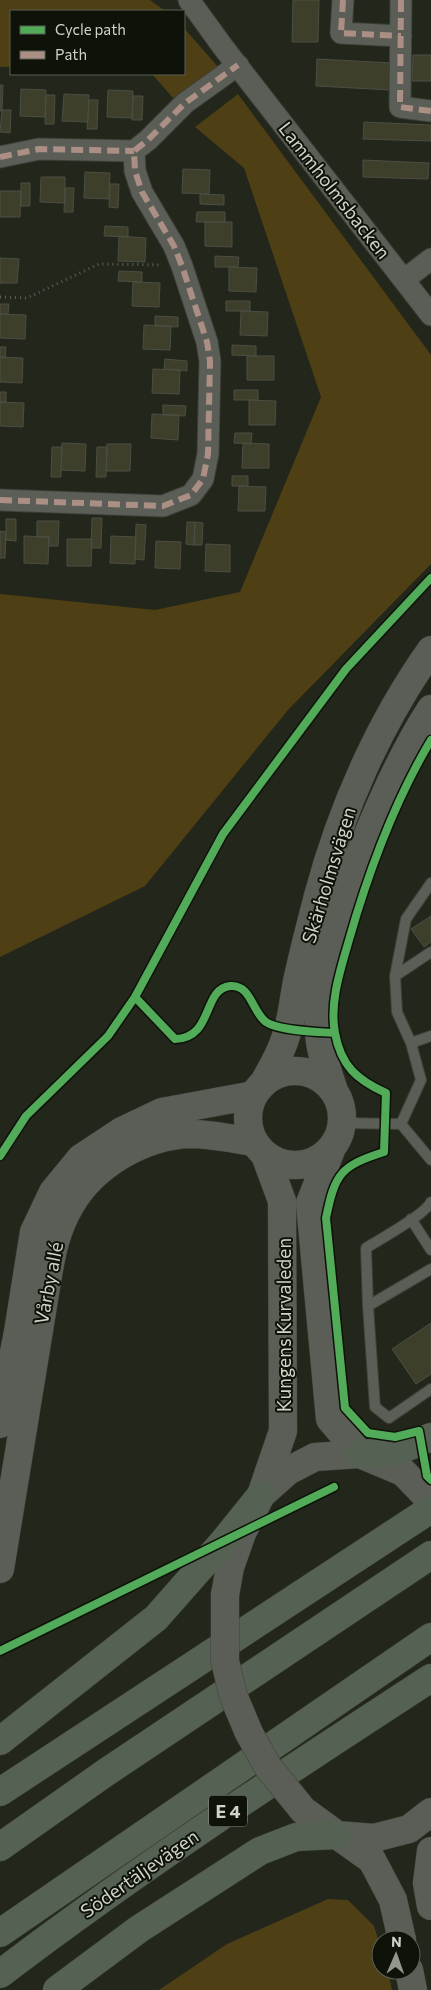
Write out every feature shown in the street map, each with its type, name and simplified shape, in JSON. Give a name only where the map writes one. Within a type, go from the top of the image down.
[{"type":"highway","points":[[360,1454],[398,1451],[431,1437]]},
{"type":"highway","points":[[0,1741],[156,1618],[224,1541],[261,1495]]},
{"type":"highway","points":[[0,1792],[431,1509]]},
{"type":"highway","points":[[0,1847],[105,1773],[431,1555]]},
{"type":"highway","points":[[0,1933],[431,1637]]},
{"type":"highway","name":"Södertäljevägen","points":[[0,1974],[128,1879],[251,1795],[431,1678]]},
{"type":"highway","points":[[57,1990],[139,1929],[260,1851],[296,1837],[337,1835]]},
{"type":"main road","name":"Skärholmsvägen","points":[[258,1089],[276,1061],[288,1028],[318,895],[335,840],[360,778],[385,724],[415,672],[431,650]]},
{"type":"main road","name":"Skärholmsvägen","points":[[334,1091],[323,1056],[319,1032],[320,1003],[329,953],[339,913],[376,814],[400,764],[431,709]]},
{"type":"main road","points":[[300,1071],[313,1074],[334,1091],[342,1106],[344,1123],[340,1138],[331,1150],[316,1161],[298,1166],[280,1163],[260,1149],[248,1127],[248,1111],[258,1089],[274,1076],[286,1072],[300,1071]]},
{"type":"main road","name":"Vårby allé","points":[[0,1424],[18,1332],[34,1232],[53,1192],[80,1158],[122,1131],[162,1112],[258,1089]]},
{"type":"main road","name":"Vårby allé","points":[[0,1569],[54,1243],[70,1205],[86,1183],[103,1169],[127,1152],[148,1142],[171,1136],[208,1135],[260,1149]]},
{"type":"main road","name":"Kungens Kurvaleden","points":[[260,1149],[282,1201],[283,1431],[261,1495],[239,1541],[230,1567],[225,1595],[225,1661],[233,1695],[249,1733],[268,1767],[303,1810],[337,1835]]},
{"type":"main road","name":"Kungens Kurvaleden","points":[[331,1150],[310,1203],[330,1419],[360,1454]]},
{"type":"main road","points":[[261,1495],[288,1471],[315,1458],[360,1454],[402,1472],[426,1493],[431,1500]]},
{"type":"main road","points":[[337,1835],[374,1838],[409,1829],[431,1812]]},
{"type":"main road","points":[[337,1835],[372,1860],[393,1900],[400,1930]]},
{"type":"main road","points":[[431,1851],[427,1883],[431,1906]]},
{"type":"street","name":"Lammholmsbacken","points":[[190,0],[238,66],[405,279],[431,315]]},
{"type":"street","points":[[343,0],[341,33],[401,36]]},
{"type":"street","points":[[401,0],[400,107],[431,111]]},
{"type":"street","points":[[0,156],[39,149],[134,151],[148,140],[184,103],[238,66]]},
{"type":"street","points":[[0,500],[163,506],[191,496],[203,479],[208,454],[210,361],[207,342],[174,246],[142,192],[136,171],[134,151]]},
{"type":"street","points":[[405,279],[431,259]]},
{"type":"lane","points":[[401,1124],[421,1080],[411,1043],[397,1012],[396,976],[406,920],[431,883]]},
{"type":"lane","points":[[396,976],[431,952]]},
{"type":"lane","points":[[411,1043],[431,1036]]},
{"type":"lane","points":[[344,1123],[401,1124],[431,1160]]},
{"type":"lane","points":[[431,1202],[429,1206],[411,1219],[366,1248],[375,1407],[389,1418],[431,1389]]},
{"type":"lane","points":[[411,1219],[431,1250]]},
{"type":"lane","points":[[368,1306],[431,1269]]},
{"type":"path","points":[[0,297],[27,298],[99,264],[182,266]]},
{"type":"shaded area","points":[[0,0],[150,0],[164,10],[10,10],[10,67],[0,67]]},
{"type":"shaded area","points":[[185,29],[219,68],[173,98],[153,75],[185,75]]},
{"type":"shaded area","points":[[238,94],[431,355],[431,564],[288,710],[145,886],[0,957],[0,594],[155,610],[240,592],[321,397],[244,168],[195,127]]},
{"type":"shaded area","points":[[328,1899],[348,1900],[374,1926],[375,1930],[371,1930],[371,1980],[390,1980],[392,1990],[159,1990],[227,1944]]},
{"type":"building","points":[[293,0],[319,0],[318,42],[292,42]]},
{"type":"building","points":[[413,55],[431,55],[431,81],[412,81]]},
{"type":"building","points":[[317,59],[392,63],[390,90],[316,86]]},
{"type":"building","points":[[0,85],[3,85],[2,111],[0,111]]},
{"type":"building","points":[[21,89],[46,90],[45,117],[20,116]]},
{"type":"building","points":[[108,90],[133,91],[132,118],[107,117]]},
{"type":"building","points":[[64,94],[89,95],[88,122],[62,121]]},
{"type":"building","points":[[46,95],[55,95],[54,124],[45,124]]},
{"type":"building","points":[[133,96],[143,96],[142,120],[132,120]]},
{"type":"building","points":[[89,100],[98,100],[97,129],[87,129]]},
{"type":"building","points":[[2,110],[11,110],[10,133],[0,132]]},
{"type":"building","points":[[364,122],[431,125],[431,141],[363,139]]},
{"type":"building","points":[[363,160],[429,163],[428,179],[363,177]]},
{"type":"building","points":[[183,169],[210,170],[209,194],[182,193]]},
{"type":"building","points":[[85,172],[110,173],[109,199],[84,198]]},
{"type":"building","points":[[41,177],[65,177],[65,203],[40,202]]},
{"type":"building","points":[[21,183],[30,183],[30,206],[21,206]]},
{"type":"building","points":[[110,184],[119,184],[118,208],[109,207]]},
{"type":"building","points":[[65,188],[74,188],[73,212],[64,212]]},
{"type":"building","points":[[0,191],[21,191],[20,217],[0,217]]},
{"type":"building","points":[[200,194],[224,195],[224,205],[200,204]]},
{"type":"building","points":[[197,212],[225,212],[225,222],[196,222]]},
{"type":"building","points":[[205,222],[232,222],[232,247],[205,246]]},
{"type":"building","points":[[105,226],[128,227],[128,237],[104,236]]},
{"type":"building","points":[[119,236],[146,238],[145,262],[118,261]]},
{"type":"building","points":[[215,256],[239,257],[238,267],[215,267]]},
{"type":"building","points":[[0,258],[19,259],[17,283],[0,283]]},
{"type":"building","points":[[229,267],[257,268],[256,292],[229,291]]},
{"type":"building","points":[[119,271],[142,272],[142,282],[118,281]]},
{"type":"building","points":[[133,282],[160,283],[159,307],[132,306]]},
{"type":"building","points":[[226,301],[250,301],[250,311],[226,311]]},
{"type":"building","points":[[0,304],[9,304],[8,314],[0,314]]},
{"type":"building","points":[[241,311],[268,312],[267,336],[240,335]]},
{"type":"building","points":[[0,314],[26,315],[25,339],[0,338]]},
{"type":"building","points":[[155,316],[178,317],[178,327],[155,326]]},
{"type":"building","points":[[144,325],[171,326],[170,350],[143,349]]},
{"type":"building","points":[[232,345],[256,346],[256,356],[232,355]]},
{"type":"building","points":[[0,347],[6,347],[5,358],[0,357]]},
{"type":"building","points":[[247,356],[274,356],[274,380],[247,380]]},
{"type":"building","points":[[0,357],[23,358],[22,383],[0,382]]},
{"type":"building","points":[[165,359],[187,361],[187,371],[164,369]]},
{"type":"building","points":[[153,369],[180,370],[179,394],[152,393]]},
{"type":"building","points":[[234,390],[258,390],[258,400],[234,400]]},
{"type":"building","points":[[0,392],[6,392],[6,402],[0,402]]},
{"type":"building","points":[[249,400],[276,401],[275,425],[249,425]]},
{"type":"building","points":[[0,402],[24,403],[23,427],[0,426]]},
{"type":"building","points":[[163,405],[186,406],[185,416],[163,415]]},
{"type":"building","points":[[152,414],[179,415],[178,440],[151,438]]},
{"type":"building","points":[[235,433],[252,433],[251,444],[234,443]]},
{"type":"building","points":[[62,443],[86,444],[85,471],[61,470]]},
{"type":"building","points":[[243,443],[269,444],[269,468],[242,468]]},
{"type":"building","points":[[107,444],[131,444],[130,471],[106,471]]},
{"type":"building","points":[[52,447],[62,447],[61,477],[51,477]]},
{"type":"building","points":[[97,447],[107,447],[106,477],[96,477]]},
{"type":"building","points":[[232,476],[248,476],[248,486],[232,486]]},
{"type":"building","points":[[239,486],[266,487],[265,511],[238,511]]},
{"type":"building","points":[[92,518],[102,518],[101,548],[91,548]]},
{"type":"building","points":[[6,519],[16,519],[16,541],[6,540]]},
{"type":"building","points":[[37,521],[59,521],[58,546],[48,546],[49,537],[37,537]]},
{"type":"building","points":[[187,522],[195,522],[194,545],[186,544]]},
{"type":"building","points":[[195,522],[203,523],[202,545],[194,545]]},
{"type":"building","points":[[136,524],[146,525],[144,560],[135,559]]},
{"type":"building","points":[[0,531],[6,532],[5,558],[0,558]]},
{"type":"building","points":[[24,536],[49,537],[48,564],[24,563]]},
{"type":"building","points":[[111,536],[136,537],[135,564],[110,563]]},
{"type":"building","points":[[67,539],[92,539],[91,566],[67,566]]},
{"type":"building","points":[[156,541],[181,542],[180,569],[155,568]]},
{"type":"building","points":[[206,544],[230,545],[230,572],[205,571]]},
{"type":"building","points":[[431,916],[431,942],[424,947],[411,929]]},
{"type":"building","points":[[431,1323],[431,1374],[416,1384],[392,1349]]},
{"type":"marked path","points":[[343,0],[341,33],[401,36]]},
{"type":"marked path","points":[[401,0],[400,107],[431,111]]},
{"type":"marked path","points":[[0,500],[163,506],[191,495],[203,479],[208,454],[210,361],[207,342],[174,246],[142,192],[135,171],[134,151],[148,140],[185,103],[238,65]]},
{"type":"marked path","points":[[0,157],[39,149],[134,151]]},
{"type":"cycle path","points":[[0,1156],[26,1116],[108,1036],[135,997],[223,834],[346,669],[431,578]]},
{"type":"cycle path","points":[[431,740],[405,788],[374,862],[339,974],[335,998],[335,1033],[341,1054],[346,1063],[359,1077],[386,1093],[384,1152],[358,1162],[342,1174],[333,1191],[326,1218],[345,1408],[368,1433],[395,1437],[419,1431],[427,1476],[431,1480]]},
{"type":"cycle path","points":[[135,997],[175,1039],[187,1037],[196,1031],[202,1023],[215,995],[221,989],[230,986],[243,989],[261,1018],[272,1025],[299,1030],[335,1033]]},
{"type":"cycle path","points":[[0,1651],[334,1487]]}]
